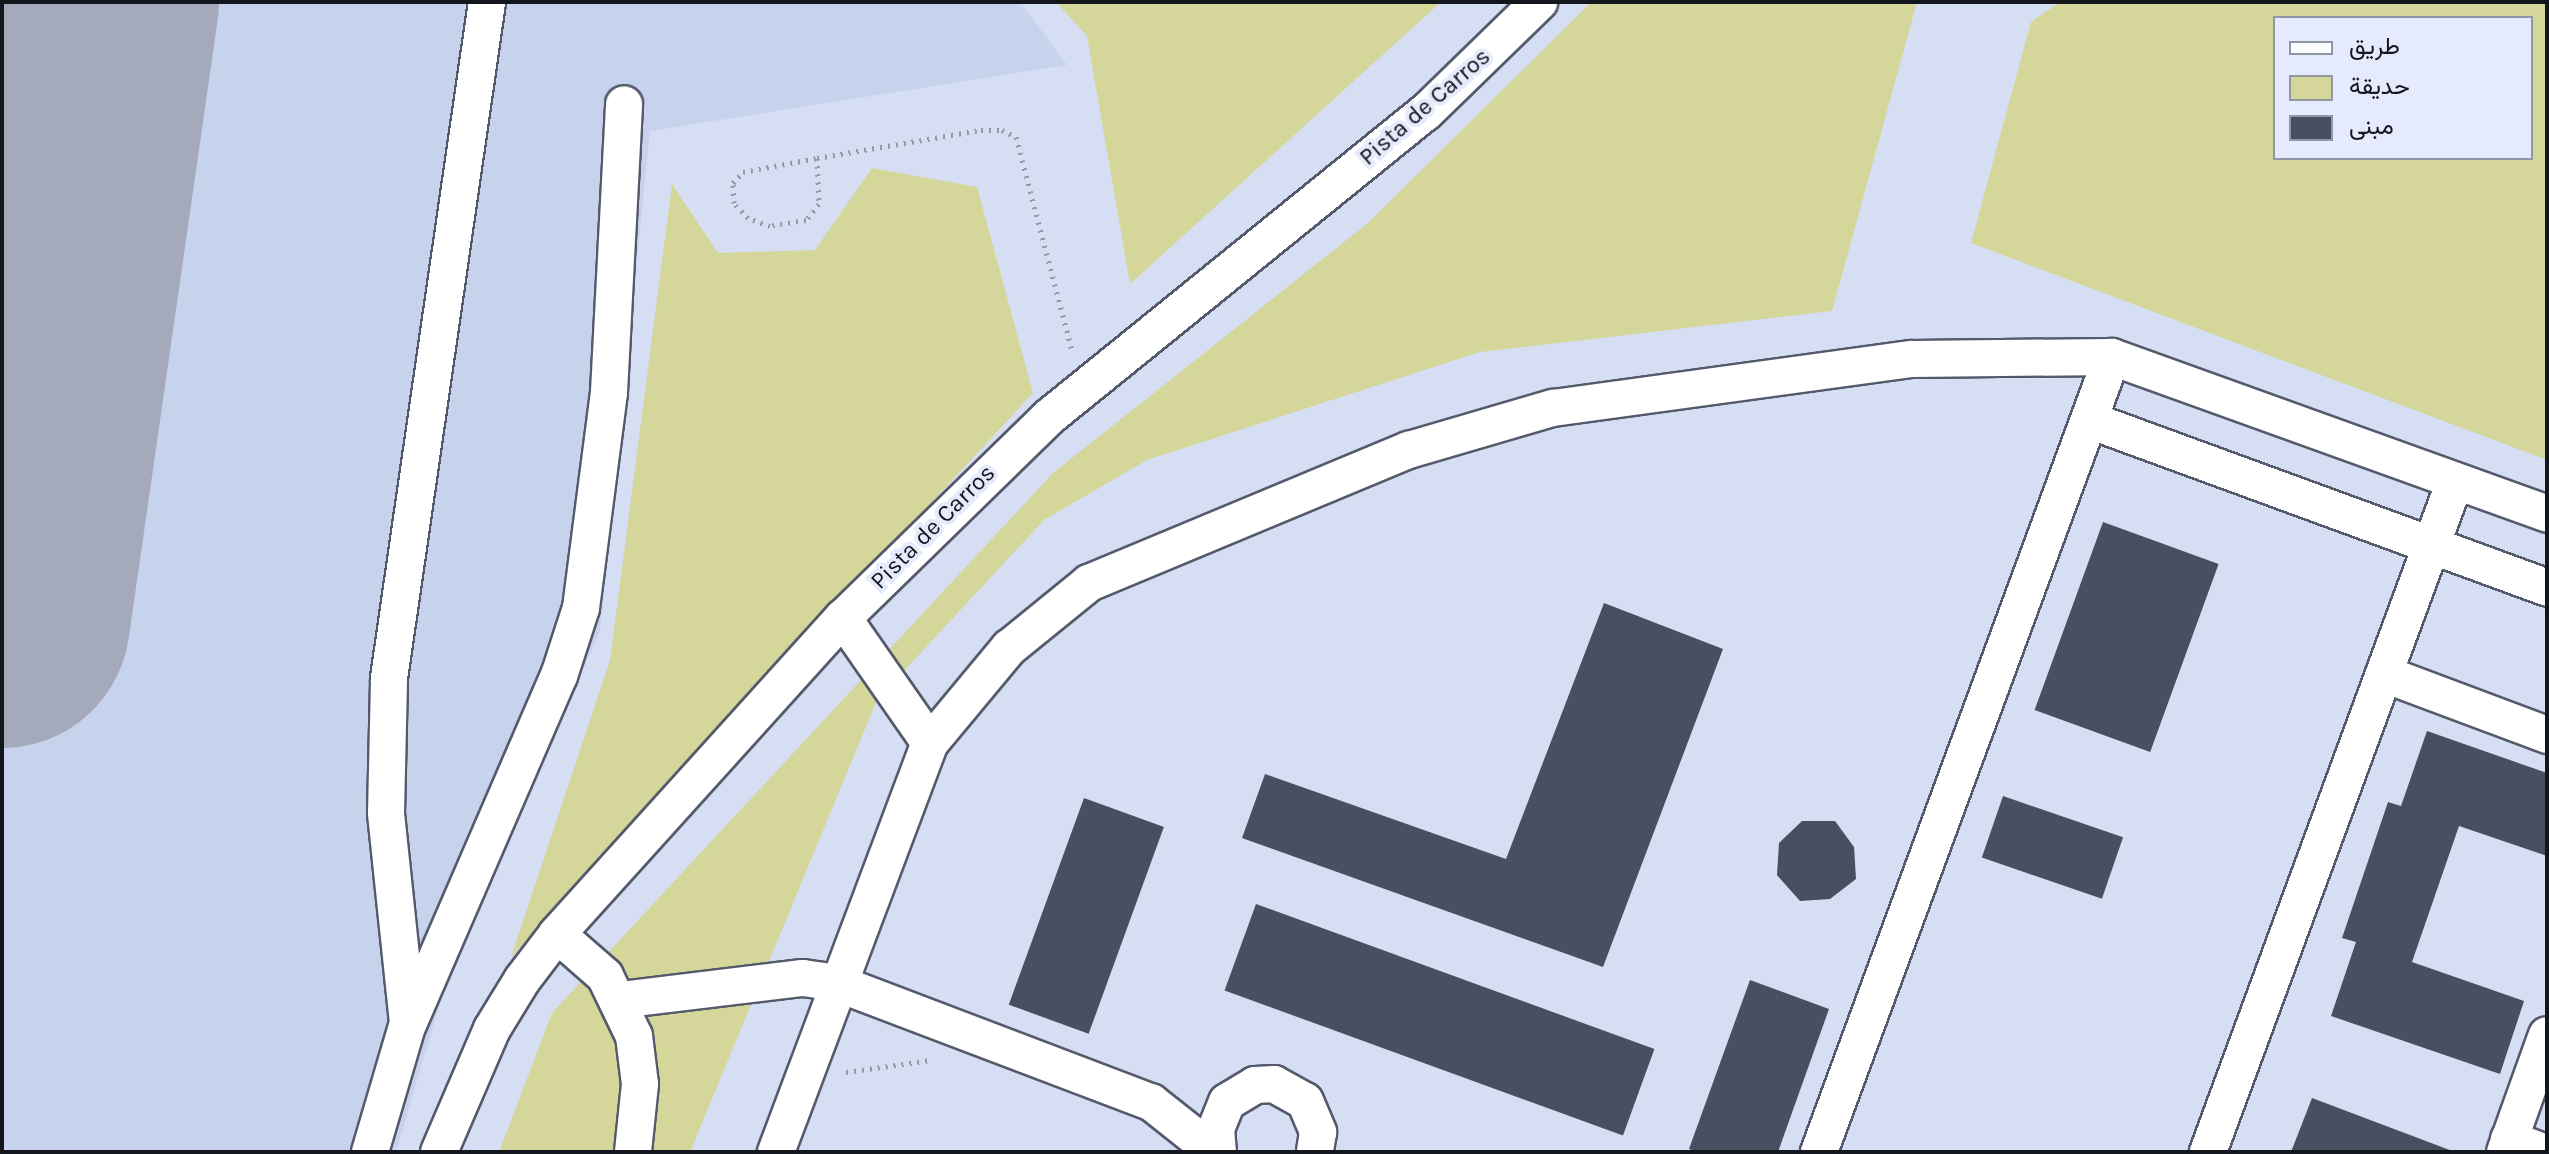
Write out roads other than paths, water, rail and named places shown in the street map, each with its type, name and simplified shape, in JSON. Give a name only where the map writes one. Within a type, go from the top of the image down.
[{"type":"street","points":[[408,1023],[386,813],[389,678],[487,2]]},
{"type":"street","name":"Pista de Carros","points":[[439,1152],[492,1029],[557,934],[843,618],[997,462],[1097,377],[1426,112],[1539,2]]},
{"type":"street","points":[[370,1152],[408,1023],[559,676],[581,608],[609,392],[624,104]]},
{"type":"street","points":[[1819,1152],[2112,357]]},
{"type":"street","points":[[776,1152],[837,983],[930,743],[1009,648],[1089,583],[1459,432],[1553,408],[1912,359],[2112,357],[2547,514]]},
{"type":"street","points":[[2089,420],[2547,588]]},
{"type":"street","points":[[2208,1152],[2455,481]]},
{"type":"street","points":[[843,618],[930,743]]},
{"type":"street","points":[[2384,674],[2547,735]]},
{"type":"street","points":[[557,934],[605,976],[620,1000],[634,1036],[640,1084],[633,1152]]},
{"type":"street","points":[[620,1000],[803,978],[837,983],[1151,1102],[1216,1152]]},
{"type":"street","points":[[2543,1152],[2507,1146],[2547,1035]]},
{"type":"street","points":[[1151,1102],[1239,1092],[1255,1085],[1291,1090],[1344,1152]]},
{"type":"street","points":[[1216,1152],[1219,1115],[1239,1092]]},
{"type":"street","points":[[1315,1116],[1315,1152]]}]
